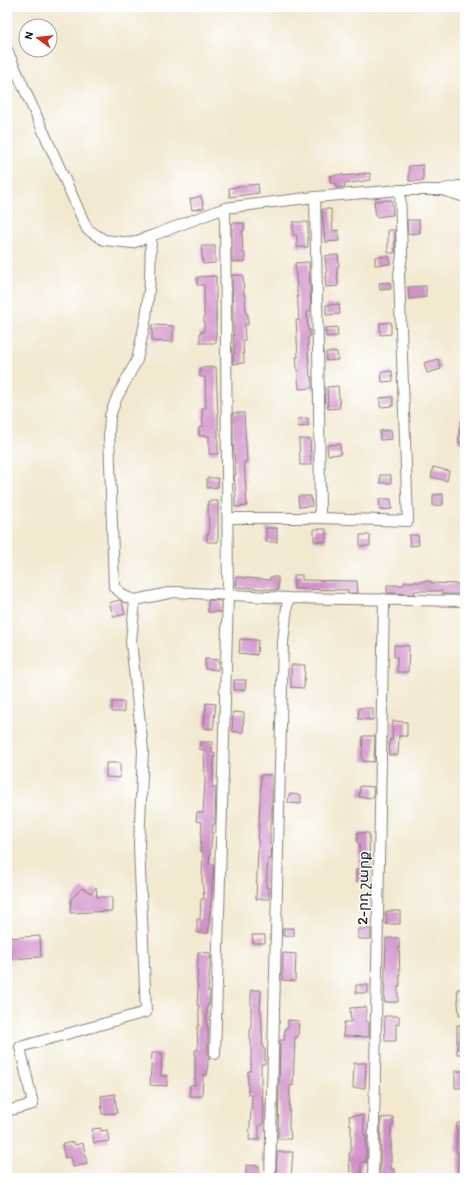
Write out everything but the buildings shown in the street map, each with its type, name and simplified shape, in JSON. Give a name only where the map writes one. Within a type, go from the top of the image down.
[{"type":"street","points":[[7,50],[87,229],[104,240],[132,243],[225,208],[315,196],[400,190],[442,190],[458,186],[465,187]]},
{"type":"street","points":[[228,518],[320,518],[408,521],[398,275],[402,255],[400,190]]},
{"type":"street","points":[[442,190],[465,197]]},
{"type":"street","points":[[315,196],[320,518]]},
{"type":"street","points":[[215,1054],[228,595],[225,208]]},
{"type":"street","points":[[151,236],[150,280],[146,318],[137,360],[117,397],[110,416],[109,432],[114,587],[126,597],[136,600],[174,592],[288,598],[465,601]]},
{"type":"street","points":[[270,1178],[283,642],[288,598]]},
{"type":"street","name":"2-րդ շարք","points":[[373,1178],[384,599]]},
{"type":"street","points":[[7,1111],[33,1104],[20,1047],[146,1012],[139,847],[143,750],[131,642],[136,600]]}]
